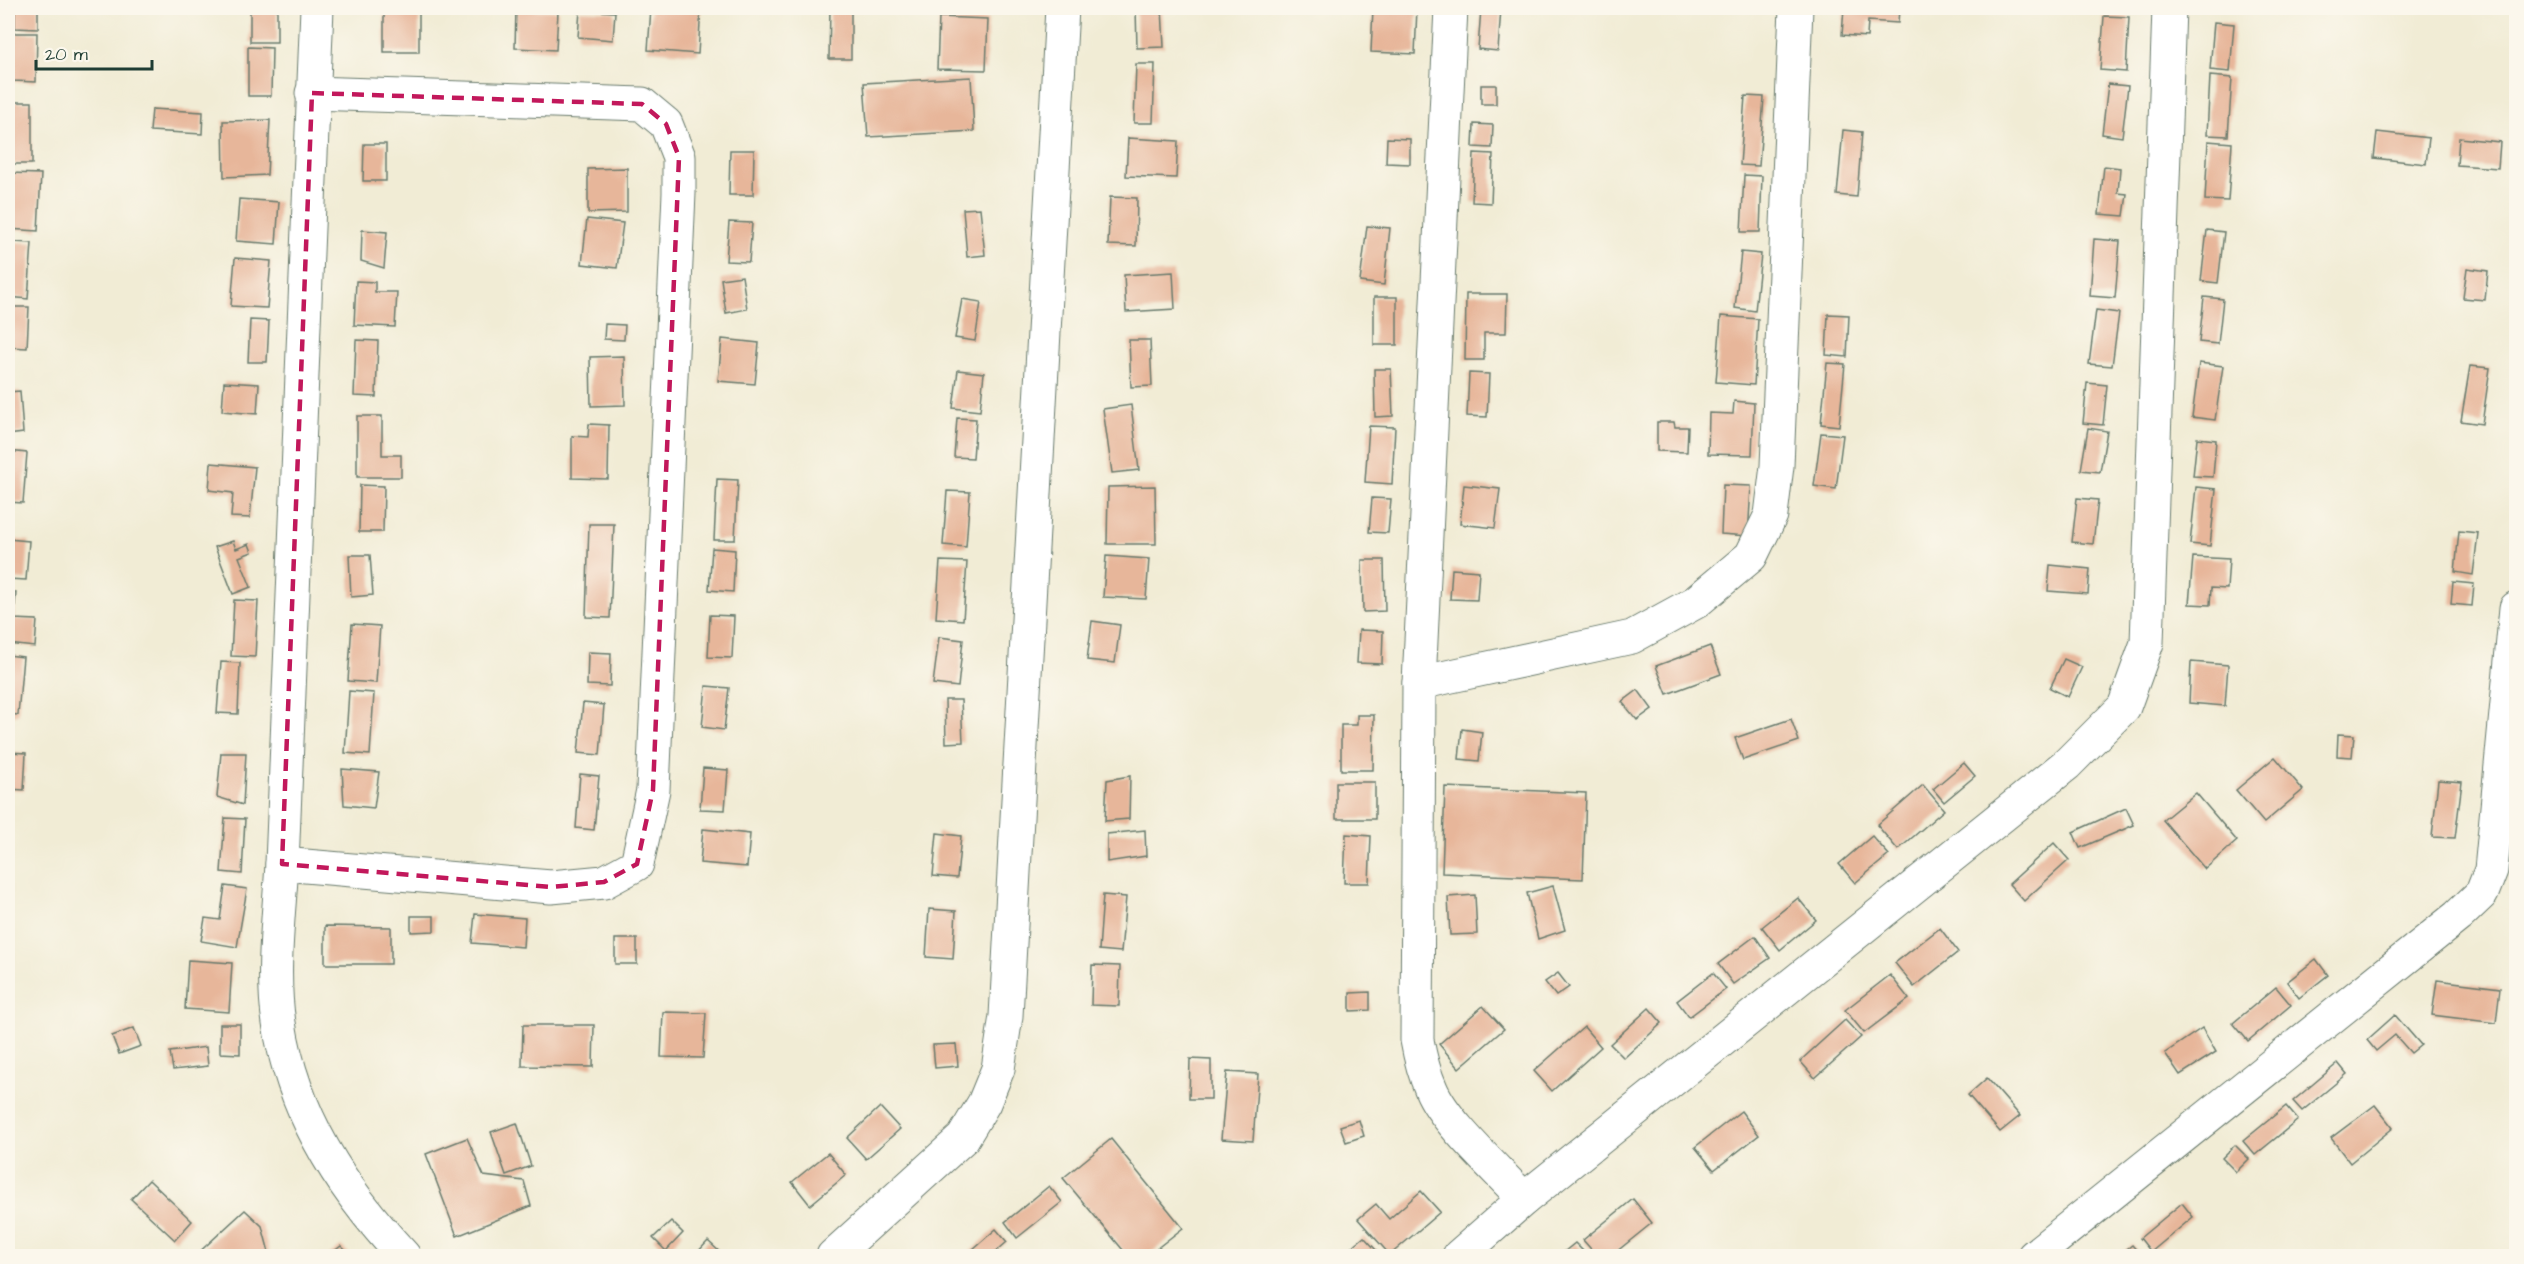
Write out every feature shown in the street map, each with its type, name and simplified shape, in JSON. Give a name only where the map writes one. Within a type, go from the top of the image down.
[{"type":"street","points":[[317,8],[276,967],[278,1022],[291,1079],[313,1132],[340,1177],[372,1222],[404,1257]]},
{"type":"street","points":[[833,1257],[963,1138],[984,1103],[998,1069],[1007,1004],[1062,8]]},
{"type":"street","points":[[1451,8],[1419,683],[1417,1040],[1421,1064],[1431,1091],[1445,1113],[1524,1199]]},
{"type":"street","points":[[1419,683],[1632,637],[1696,602],[1751,556],[1771,515],[1777,466],[1796,8]]},
{"type":"street","points":[[1459,1257],[1524,1199],[2067,764],[2124,707],[2147,643],[2169,8]]},
{"type":"street","points":[[282,864],[551,887],[604,882],[637,864],[653,790],[678,216],[679,157],[666,124],[642,104],[312,93]]},
{"type":"street","points":[[2034,1257],[2458,916],[2482,893],[2491,870],[2517,608]]},
{"type":"highlighted area","points":[[312,93],[642,104],[666,124],[679,157],[653,790],[637,864],[604,882],[551,887],[282,864]]},
{"type":"building","points":[[15,8],[38,8],[38,29],[15,28]]},
{"type":"building","points":[[250,8],[277,8],[277,42],[250,42]]},
{"type":"building","points":[[384,8],[419,8],[419,52],[384,52]]},
{"type":"building","points":[[651,8],[701,8],[698,54],[648,50]]},
{"type":"building","points":[[830,8],[851,8],[851,59],[829,59]]},
{"type":"building","points":[[1136,8],[1162,8],[1164,47],[1137,48]]},
{"type":"building","points":[[1373,8],[1417,8],[1415,54],[1371,52]]},
{"type":"building","points":[[1481,8],[1501,8],[1498,51],[1478,49]]},
{"type":"building","points":[[1844,8],[1899,8],[1898,23],[1868,21],[1867,37],[1842,35]]},
{"type":"building","points":[[516,9],[558,11],[556,50],[515,48]]},
{"type":"building","points":[[580,10],[615,12],[613,40],[578,37]]},
{"type":"building","points":[[2104,16],[2129,17],[2126,72],[2100,70]]},
{"type":"building","points":[[939,17],[988,19],[986,70],[937,69]]},
{"type":"building","points":[[2214,22],[2234,24],[2230,72],[2210,70]]},
{"type":"building","points":[[13,33],[37,33],[36,82],[13,81]]},
{"type":"building","points":[[248,47],[272,48],[271,96],[248,96]]},
{"type":"building","points":[[1136,64],[1155,64],[1153,123],[1134,123]]},
{"type":"building","points":[[2210,76],[2232,78],[2228,136],[2207,135]]},
{"type":"building","points":[[971,77],[974,131],[868,137],[864,83]]},
{"type":"building","points":[[2108,84],[2128,86],[2122,137],[2102,134]]},
{"type":"building","points":[[1481,85],[1496,85],[1496,104],[1481,104]]},
{"type":"building","points":[[1745,96],[1764,97],[1759,166],[1740,165]]},
{"type":"building","points":[[10,102],[32,102],[32,164],[10,164]]},
{"type":"building","points":[[152,109],[203,112],[202,134],[150,131]]},
{"type":"building","points":[[270,120],[267,175],[224,177],[223,121]]},
{"type":"building","points":[[1474,124],[1493,125],[1492,148],[1473,147]]},
{"type":"building","points":[[1843,130],[1862,132],[1857,197],[1837,195]]},
{"type":"building","points":[[2377,132],[2429,138],[2426,164],[2374,158]]},
{"type":"building","points":[[1128,138],[1178,141],[1176,178],[1126,176]]},
{"type":"building","points":[[1387,138],[1410,139],[1410,164],[1386,163]]},
{"type":"building","points":[[2459,138],[2500,142],[2498,168],[2457,165]]},
{"type":"building","points":[[2208,141],[2232,143],[2228,201],[2205,200]]},
{"type":"building","points":[[364,144],[386,144],[386,181],[363,181]]},
{"type":"building","points":[[730,150],[754,150],[753,195],[729,195]]},
{"type":"building","points":[[1474,153],[1493,154],[1491,203],[1472,202]]},
{"type":"building","points":[[2104,166],[2120,168],[2118,193],[2127,194],[2124,216],[2099,214]]},
{"type":"building","points":[[627,168],[627,212],[588,213],[588,169]]},
{"type":"building","points":[[8,173],[41,174],[38,231],[8,229]]},
{"type":"building","points":[[1744,175],[1762,176],[1760,232],[1741,232]]},
{"type":"building","points":[[1110,197],[1137,198],[1136,246],[1108,245]]},
{"type":"building","points":[[239,199],[279,202],[276,244],[236,241]]},
{"type":"building","points":[[980,208],[985,255],[967,257],[963,209]]},
{"type":"building","points":[[587,219],[623,223],[617,268],[582,264]]},
{"type":"building","points":[[729,222],[752,223],[749,262],[726,261]]},
{"type":"building","points":[[1367,226],[1390,228],[1384,285],[1360,282]]},
{"type":"building","points":[[362,230],[387,232],[384,268],[361,261]]},
{"type":"building","points":[[2207,230],[2224,232],[2218,283],[2201,281]]},
{"type":"building","points":[[2094,239],[2120,241],[2115,298],[2090,296]]},
{"type":"building","points":[[13,242],[32,243],[28,299],[9,297]]},
{"type":"building","points":[[1741,252],[1761,254],[1755,311],[1735,308]]},
{"type":"building","points":[[235,258],[271,261],[267,308],[231,306]]},
{"type":"building","points":[[2467,268],[2488,271],[2485,300],[2463,298]]},
{"type":"building","points":[[1173,272],[1175,309],[1126,312],[1124,275]]},
{"type":"building","points":[[742,276],[747,309],[726,313],[721,279]]},
{"type":"building","points":[[356,281],[375,282],[375,292],[397,292],[395,327],[354,325]]},
{"type":"building","points":[[1466,294],[1507,294],[1506,333],[1484,333],[1484,360],[1465,360]]},
{"type":"building","points":[[1374,297],[1397,297],[1397,345],[1374,345]]},
{"type":"building","points":[[2204,297],[2223,299],[2218,344],[2199,342]]},
{"type":"building","points":[[962,299],[981,302],[975,341],[955,338]]},
{"type":"building","points":[[9,307],[29,307],[27,348],[8,347]]},
{"type":"building","points":[[2096,310],[2119,313],[2112,366],[2089,364]]},
{"type":"building","points":[[1828,314],[1849,315],[1847,357],[1826,355]]},
{"type":"building","points":[[1721,316],[1758,319],[1754,385],[1716,382]]},
{"type":"building","points":[[250,320],[269,321],[267,362],[248,362]]},
{"type":"building","points":[[605,324],[625,325],[624,340],[604,339]]},
{"type":"building","points":[[722,339],[759,343],[755,384],[718,381]]},
{"type":"building","points":[[356,340],[378,341],[376,397],[354,396]]},
{"type":"building","points":[[1129,340],[1150,340],[1152,386],[1131,387]]},
{"type":"building","points":[[624,356],[625,405],[591,406],[590,357]]},
{"type":"building","points":[[1827,363],[1845,364],[1839,426],[1821,424]]},
{"type":"building","points":[[2199,363],[2223,366],[2215,420],[2192,417]]},
{"type":"building","points":[[2470,366],[2490,368],[2482,424],[2461,421]]},
{"type":"building","points":[[1374,369],[1391,369],[1393,416],[1375,417]]},
{"type":"building","points":[[958,370],[984,373],[980,411],[953,408]]},
{"type":"building","points":[[1469,373],[1489,374],[1487,417],[1467,416]]},
{"type":"building","points":[[224,382],[259,384],[257,414],[222,411]]},
{"type":"building","points":[[2087,383],[2107,385],[2103,425],[2083,423]]},
{"type":"building","points":[[20,391],[23,433],[8,435],[8,392]]},
{"type":"building","points":[[1734,401],[1754,403],[1752,455],[1708,454],[1709,413],[1733,414]]},
{"type":"building","points":[[1131,405],[1139,470],[1112,473],[1103,409]]},
{"type":"building","points":[[357,416],[382,416],[382,455],[401,455],[401,477],[357,477]]},
{"type":"building","points":[[957,418],[976,419],[973,458],[954,457]]},
{"type":"building","points":[[1657,422],[1674,422],[1675,427],[1688,427],[1687,452],[1657,451]]},
{"type":"building","points":[[589,424],[609,425],[608,479],[572,478],[572,436],[588,437]]},
{"type":"building","points":[[1369,426],[1395,427],[1392,484],[1365,482]]},
{"type":"building","points":[[2088,428],[2107,431],[2100,472],[2081,470]]},
{"type":"building","points":[[1821,433],[1843,435],[1836,489],[1814,486]]},
{"type":"building","points":[[2197,438],[2216,440],[2213,477],[2193,476]]},
{"type":"building","points":[[8,451],[27,453],[23,503],[8,502]]},
{"type":"building","points":[[211,463],[255,467],[250,518],[231,517],[233,493],[209,490]]},
{"type":"building","points":[[717,479],[738,480],[735,540],[714,540]]},
{"type":"building","points":[[360,485],[384,486],[383,532],[359,532]]},
{"type":"building","points":[[1464,485],[1500,489],[1495,528],[1460,524]]},
{"type":"building","points":[[1723,485],[1751,486],[1748,536],[1721,534]]},
{"type":"building","points":[[1155,486],[1156,544],[1107,544],[1108,487]]},
{"type":"building","points":[[2196,487],[2216,489],[2210,546],[2190,544]]},
{"type":"building","points":[[947,491],[970,492],[966,547],[943,545]]},
{"type":"building","points":[[1372,498],[1391,499],[1388,533],[1369,532]]},
{"type":"building","points":[[2077,498],[2098,500],[2093,544],[2072,542]]},
{"type":"building","points":[[589,524],[614,524],[610,618],[586,617]]},
{"type":"building","points":[[2459,531],[2478,533],[2473,575],[2455,572]]},
{"type":"building","points":[[8,539],[29,541],[26,580],[8,579]]},
{"type":"building","points":[[233,541],[236,549],[249,544],[252,552],[239,557],[251,587],[233,594],[215,547]]},
{"type":"building","points":[[712,548],[735,550],[733,592],[709,590]]},
{"type":"building","points":[[349,555],[370,555],[373,595],[351,597]]},
{"type":"building","points":[[1106,556],[1149,559],[1146,599],[1103,597]]},
{"type":"building","points":[[2193,557],[2229,559],[2227,589],[2211,588],[2210,605],[2189,604]]},
{"type":"building","points":[[1362,560],[1384,560],[1385,611],[1363,612]]},
{"type":"building","points":[[940,561],[967,562],[963,620],[936,618]]},
{"type":"building","points":[[2050,565],[2090,569],[2088,594],[2048,591]]},
{"type":"building","points":[[1452,569],[1479,571],[1477,600],[1450,599]]},
{"type":"building","points":[[2453,582],[2474,584],[2472,606],[2451,604]]},
{"type":"building","points":[[8,592],[16,592],[14,619],[37,620],[35,647],[8,644]]},
{"type":"building","points":[[234,600],[258,601],[255,657],[231,656]]},
{"type":"building","points":[[710,615],[734,616],[732,658],[708,657]]},
{"type":"building","points":[[1092,621],[1120,625],[1115,663],[1087,660]]},
{"type":"building","points":[[352,624],[380,626],[376,683],[348,681]]},
{"type":"building","points":[[1359,630],[1383,631],[1382,664],[1357,663]]},
{"type":"building","points":[[939,637],[963,640],[958,687],[933,684]]},
{"type":"building","points":[[1710,646],[1721,674],[1667,694],[1656,666]]},
{"type":"building","points":[[588,652],[611,653],[610,686],[587,685]]},
{"type":"building","points":[[8,655],[23,657],[18,715],[8,714]]},
{"type":"building","points":[[2064,659],[2082,667],[2068,697],[2050,688]]},
{"type":"building","points":[[221,662],[240,663],[238,714],[217,713]]},
{"type":"building","points":[[2191,662],[2228,665],[2225,706],[2189,703]]},
{"type":"building","points":[[706,686],[729,688],[724,730],[702,727]]},
{"type":"building","points":[[1638,690],[1652,709],[1637,720],[1622,702]]},
{"type":"building","points":[[349,691],[374,693],[370,755],[345,753]]},
{"type":"building","points":[[945,700],[961,700],[963,742],[946,743]]},
{"type":"building","points":[[583,703],[604,705],[600,755],[578,753]]},
{"type":"building","points":[[1357,715],[1374,715],[1373,770],[1341,770],[1341,725],[1357,725]]},
{"type":"building","points":[[1791,719],[1799,741],[1743,760],[1735,738]]},
{"type":"building","points":[[1462,729],[1482,732],[1479,761],[1459,759]]},
{"type":"building","points":[[2338,734],[2354,735],[2352,757],[2337,756]]},
{"type":"building","points":[[8,752],[26,753],[24,790],[8,789]]},
{"type":"building","points":[[221,753],[246,753],[243,805],[217,797]]},
{"type":"building","points":[[2275,757],[2303,790],[2264,823],[2236,790]]},
{"type":"building","points":[[1964,763],[1975,776],[1944,802],[1933,789]]},
{"type":"building","points":[[703,768],[728,770],[725,810],[700,809]]},
{"type":"building","points":[[342,769],[379,772],[374,808],[344,805]]},
{"type":"building","points":[[580,774],[599,776],[594,830],[576,828]]},
{"type":"building","points":[[1130,776],[1129,819],[1105,821],[1107,780]]},
{"type":"building","points":[[2438,780],[2462,782],[2455,838],[2432,837]]},
{"type":"building","points":[[1336,782],[1375,782],[1375,819],[1336,819]]},
{"type":"building","points":[[1923,785],[1944,810],[1898,850],[1877,825]]},
{"type":"building","points":[[1445,787],[1586,793],[1583,879],[1442,873]]},
{"type":"building","points":[[2196,793],[2237,841],[2205,869],[2163,820]]},
{"type":"building","points":[[2126,808],[2134,825],[2080,848],[2073,832]]},
{"type":"building","points":[[225,818],[245,819],[242,874],[221,872]]},
{"type":"building","points":[[703,829],[750,834],[747,867],[700,863]]},
{"type":"building","points":[[1145,830],[1146,856],[1107,862],[1107,834]]},
{"type":"building","points":[[937,833],[961,836],[957,878],[933,876]]},
{"type":"building","points":[[1346,834],[1371,836],[1369,883],[1344,883]]},
{"type":"building","points":[[1872,836],[1889,855],[1855,883],[1839,864]]},
{"type":"building","points":[[2054,843],[2069,860],[2024,901],[2009,884]]},
{"type":"building","points":[[225,886],[247,889],[237,947],[201,941],[205,918],[220,920]]},
{"type":"building","points":[[1553,886],[1565,930],[1538,939],[1527,893]]},
{"type":"building","points":[[1103,895],[1126,897],[1121,952],[1099,950]]},
{"type":"building","points":[[1475,895],[1477,934],[1450,935],[1448,897]]},
{"type":"building","points":[[1798,898],[1816,920],[1780,950],[1762,927]]},
{"type":"building","points":[[929,909],[956,911],[953,959],[926,957]]},
{"type":"building","points":[[475,914],[525,918],[523,947],[472,943]]},
{"type":"building","points":[[411,916],[434,916],[434,931],[411,932]]},
{"type":"building","points":[[325,926],[391,927],[391,964],[325,964]]},
{"type":"building","points":[[1940,928],[1958,952],[1914,987],[1895,963]]},
{"type":"building","points":[[1755,936],[1770,958],[1733,984],[1718,964]]},
{"type":"building","points":[[615,939],[637,939],[637,964],[615,964]]},
{"type":"building","points":[[2316,959],[2328,975],[2299,998],[2287,982]]},
{"type":"building","points":[[188,960],[232,963],[229,1012],[185,1009]]},
{"type":"building","points":[[1092,965],[1120,966],[1119,1006],[1091,1005]]},
{"type":"building","points":[[1558,973],[1569,987],[1556,996],[1545,982]]},
{"type":"building","points":[[1713,973],[1726,989],[1689,1017],[1677,1001]]},
{"type":"building","points":[[1890,975],[1909,999],[1864,1033],[1845,1010]]},
{"type":"building","points":[[2437,980],[2500,988],[2496,1023],[2432,1015]]},
{"type":"building","points":[[2276,987],[2291,1005],[2248,1041],[2233,1023]]},
{"type":"building","points":[[1370,992],[1370,1010],[1350,1011],[1350,993]]},
{"type":"building","points":[[1483,1006],[1504,1029],[1459,1068],[1439,1044]]},
{"type":"building","points":[[1649,1008],[1662,1023],[1624,1058],[1610,1044]]},
{"type":"building","points":[[663,1012],[706,1013],[703,1058],[661,1057]]},
{"type":"building","points":[[2395,1015],[2421,1045],[2411,1053],[2395,1035],[2376,1051],[2367,1040]]},
{"type":"building","points":[[1845,1020],[1861,1037],[1815,1078],[1800,1061]]},
{"type":"building","points":[[220,1024],[240,1024],[240,1054],[220,1053]]},
{"type":"building","points":[[523,1025],[594,1025],[593,1067],[522,1066]]},
{"type":"building","points":[[1584,1027],[1601,1047],[1552,1091],[1534,1071]]},
{"type":"building","points":[[134,1028],[141,1046],[119,1054],[112,1036]]},
{"type":"building","points":[[2202,1028],[2216,1052],[2180,1075],[2165,1053]]},
{"type":"building","points":[[956,1044],[958,1066],[935,1068],[933,1045]]},
{"type":"building","points":[[206,1047],[208,1066],[173,1070],[170,1052]]},
{"type":"building","points":[[1190,1059],[1211,1060],[1211,1099],[1189,1099]]},
{"type":"building","points":[[2338,1063],[2347,1074],[2302,1111],[2293,1101]]},
{"type":"building","points":[[1227,1072],[1258,1074],[1253,1141],[1221,1139]]},
{"type":"building","points":[[1987,1078],[2020,1116],[2000,1132],[1968,1095]]},
{"type":"building","points":[[2375,1105],[2393,1128],[2350,1163],[2331,1138]]},
{"type":"building","points":[[2286,1106],[2298,1120],[2255,1155],[2243,1141]]},
{"type":"building","points":[[880,1107],[900,1129],[866,1159],[847,1138]]},
{"type":"building","points":[[1741,1111],[1759,1135],[1714,1170],[1695,1147]]},
{"type":"building","points":[[1359,1120],[1364,1136],[1346,1142],[1340,1126]]},
{"type":"building","points":[[517,1123],[531,1166],[506,1175],[491,1132]]},
{"type":"building","points":[[467,1138],[484,1176],[524,1181],[531,1206],[457,1236],[426,1154]]},
{"type":"building","points":[[1111,1139],[1183,1228],[1147,1256],[1128,1256],[1063,1178]]},
{"type":"building","points":[[2235,1145],[2249,1159],[2236,1172],[2222,1158]]},
{"type":"building","points":[[828,1153],[846,1175],[810,1205],[792,1182]]},
{"type":"building","points":[[149,1180],[192,1221],[175,1240],[131,1199]]},
{"type":"building","points":[[1049,1186],[1062,1202],[1017,1238],[1005,1222]]},
{"type":"building","points":[[1421,1191],[1440,1212],[1390,1255],[1358,1219],[1376,1204],[1389,1219]]},
{"type":"building","points":[[1633,1199],[1652,1223],[1611,1256],[1597,1256],[1583,1240]]},
{"type":"building","points":[[2182,1203],[2193,1217],[2151,1252],[2140,1238]]},
{"type":"building","points":[[245,1210],[262,1226],[270,1256],[195,1256]]},
{"type":"building","points":[[671,1221],[683,1233],[666,1251],[653,1238]]},
{"type":"building","points":[[996,1229],[1007,1242],[991,1256],[965,1256]]},
{"type":"building","points":[[1364,1237],[1376,1250],[1368,1256],[1341,1256]]},
{"type":"building","points":[[708,1241],[724,1256],[694,1256]]},
{"type":"building","points":[[1575,1243],[1588,1256],[1559,1256]]},
{"type":"building","points":[[2132,1245],[2142,1256],[2118,1256]]},
{"type":"building","points":[[341,1246],[351,1256],[328,1256]]}]
